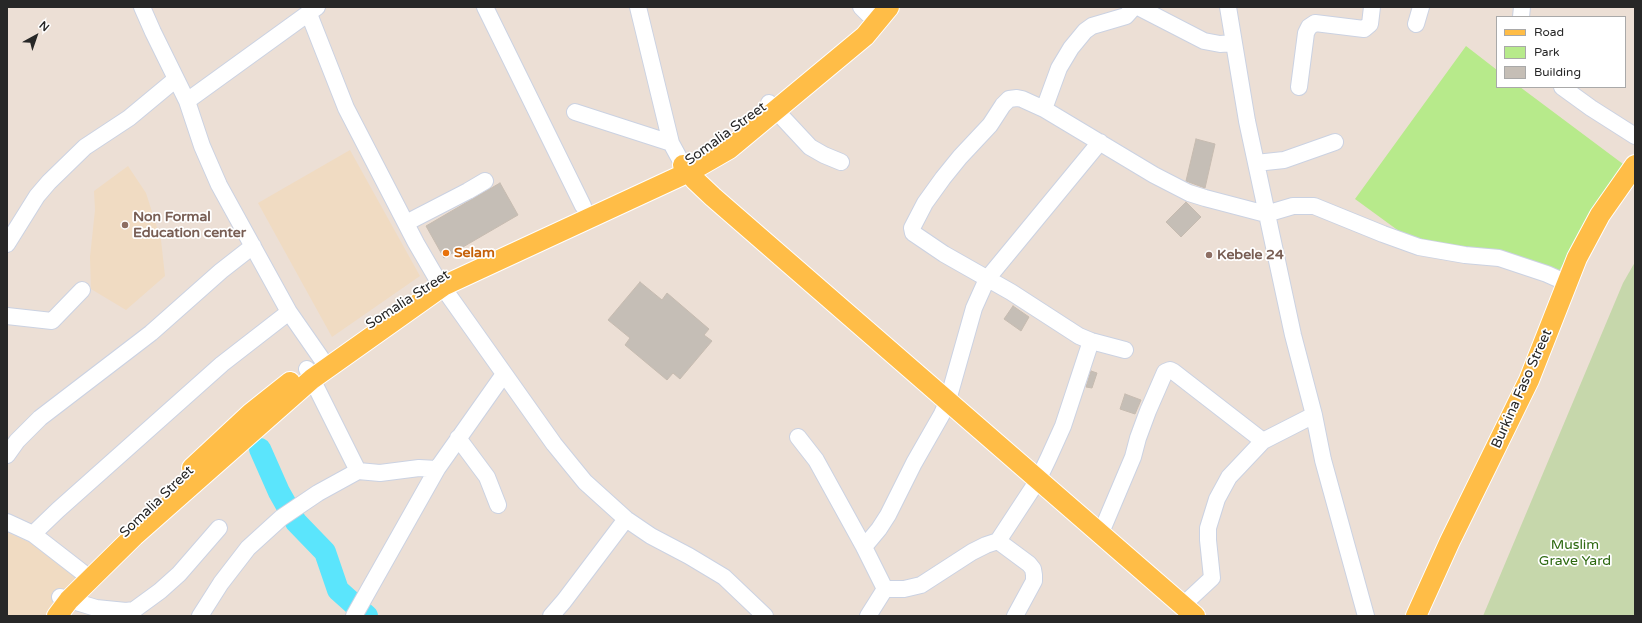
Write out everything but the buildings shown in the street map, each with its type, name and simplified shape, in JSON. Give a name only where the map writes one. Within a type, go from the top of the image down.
[{"type":"main road","points":[[773,107],[865,36],[890,7]]},
{"type":"main road","name":"Somalia Street","points":[[44,616],[65,598],[82,572],[129,530],[225,437],[313,369],[440,282],[502,244],[656,174],[686,169],[734,131],[773,107],[835,47],[868,9]]},
{"type":"main road","name":"Burkina Faso Street","points":[[1416,616],[1450,541],[1529,380],[1577,258],[1600,215],[1635,165]]},
{"type":"main road","points":[[440,282],[686,169],[719,202],[1189,611]]},
{"type":"main road","points":[[57,616],[65,598],[134,536],[313,369]]},
{"type":"street","points":[[142,7],[187,101],[202,146],[219,185],[289,312],[358,471]]},
{"type":"street","points":[[485,7],[583,206]]},
{"type":"street","points":[[638,7],[671,143],[686,169]]},
{"type":"street","points":[[1044,109],[1059,68],[1071,48],[1085,31],[1092,26],[1126,16],[1134,7]]},
{"type":"street","points":[[1138,7],[1204,41],[1220,44],[1234,43]]},
{"type":"street","points":[[1228,7],[1266,214],[1293,335],[1314,416],[1323,460],[1366,616]]},
{"type":"street","points":[[1299,87],[1306,32],[1309,27],[1315,23],[1364,29],[1370,24],[1372,7]]},
{"type":"street","points":[[1416,24],[1421,7]]},
{"type":"street","points":[[187,101],[313,10],[346,108],[406,223],[440,282],[504,374],[574,469],[596,494],[626,519],[651,536],[720,574],[765,616]]},
{"type":"street","points":[[7,244],[37,196],[85,147],[128,118],[176,79]]},
{"type":"street","points":[[1563,88],[1591,108],[1635,136]]},
{"type":"street","points":[[1125,350],[1091,341],[1073,332],[1012,292],[987,279],[914,234],[912,229],[926,203],[943,178],[960,157],[990,125],[1006,102],[1017,98],[1044,109],[1154,175],[1189,193],[1266,214],[1293,206],[1314,206],[1419,247],[1464,255],[1499,258],[1547,274],[1567,283]]},
{"type":"street","points":[[773,107],[810,147],[841,162]]},
{"type":"street","points":[[575,112],[671,143]]},
{"type":"street","points":[[864,547],[880,529],[914,463],[942,414],[948,400],[974,308],[987,279],[1100,142]]},
{"type":"street","points":[[1256,163],[1284,160],[1335,142]]},
{"type":"street","points":[[406,223],[468,191],[484,181]]},
{"type":"street","points":[[7,455],[21,437],[40,418],[151,333],[220,271],[253,246]]},
{"type":"street","points":[[7,316],[52,321],[82,290]]},
{"type":"street","points":[[34,534],[58,510],[222,364],[289,312]]},
{"type":"street","points":[[885,589],[904,589],[921,585],[972,552],[998,541],[1038,480],[1063,426],[1091,341]]},
{"type":"street","points":[[1100,535],[1133,457],[1148,411],[1165,372],[1170,370],[1174,372],[1263,442]]},
{"type":"street","points":[[357,612],[437,469],[504,374]]},
{"type":"street","points":[[1189,611],[1212,578],[1208,528],[1217,499],[1223,486],[1238,466],[1263,442],[1314,416]]},
{"type":"street","points":[[798,437],[816,460],[864,547],[885,589]]},
{"type":"street","points":[[458,438],[487,477],[498,505]]},
{"type":"street","points":[[200,616],[233,566],[248,548],[286,514],[343,478],[358,471],[380,473],[419,468],[437,469]]},
{"type":"street","points":[[551,616],[626,519]]},
{"type":"street","points":[[7,522],[34,534],[82,572]]},
{"type":"street","points":[[65,598],[96,608],[126,611],[134,610],[160,591],[179,574],[219,528]]},
{"type":"street","points":[[998,541],[1029,564],[1034,575],[1034,580],[1015,616]]},
{"type":"street","points":[[868,616],[885,589]]},
{"type":"shaded area","points":[[350,150],[420,276],[332,337],[258,203]]},
{"type":"shaded area","name":"Non Formal Education center","points":[[128,166],[146,193],[161,240],[165,276],[126,310],[91,289],[90,257],[95,210],[94,191]]},
{"type":"shaded area","points":[[7,532],[37,546],[85,573],[47,616],[7,616]]},
{"type":"green space","points":[[1466,46],[1496,69],[1496,88],[1521,88],[1623,164],[1553,281],[1494,253],[1418,245],[1355,199]]},
{"type":"green space","name":"Muslim Grave Yard","points":[[1635,262],[1635,616],[1483,616],[1623,283]]},
{"type":"waterway","points":[[260,449],[279,492],[296,522],[325,552],[338,590],[367,616]]},
{"type":"place","name":"Non Formal Education center","points":[[125,225]]},
{"type":"place","name":"Selam","points":[[446,253]]},
{"type":"place","name":"Kebele 24","points":[[1209,255]]}]
